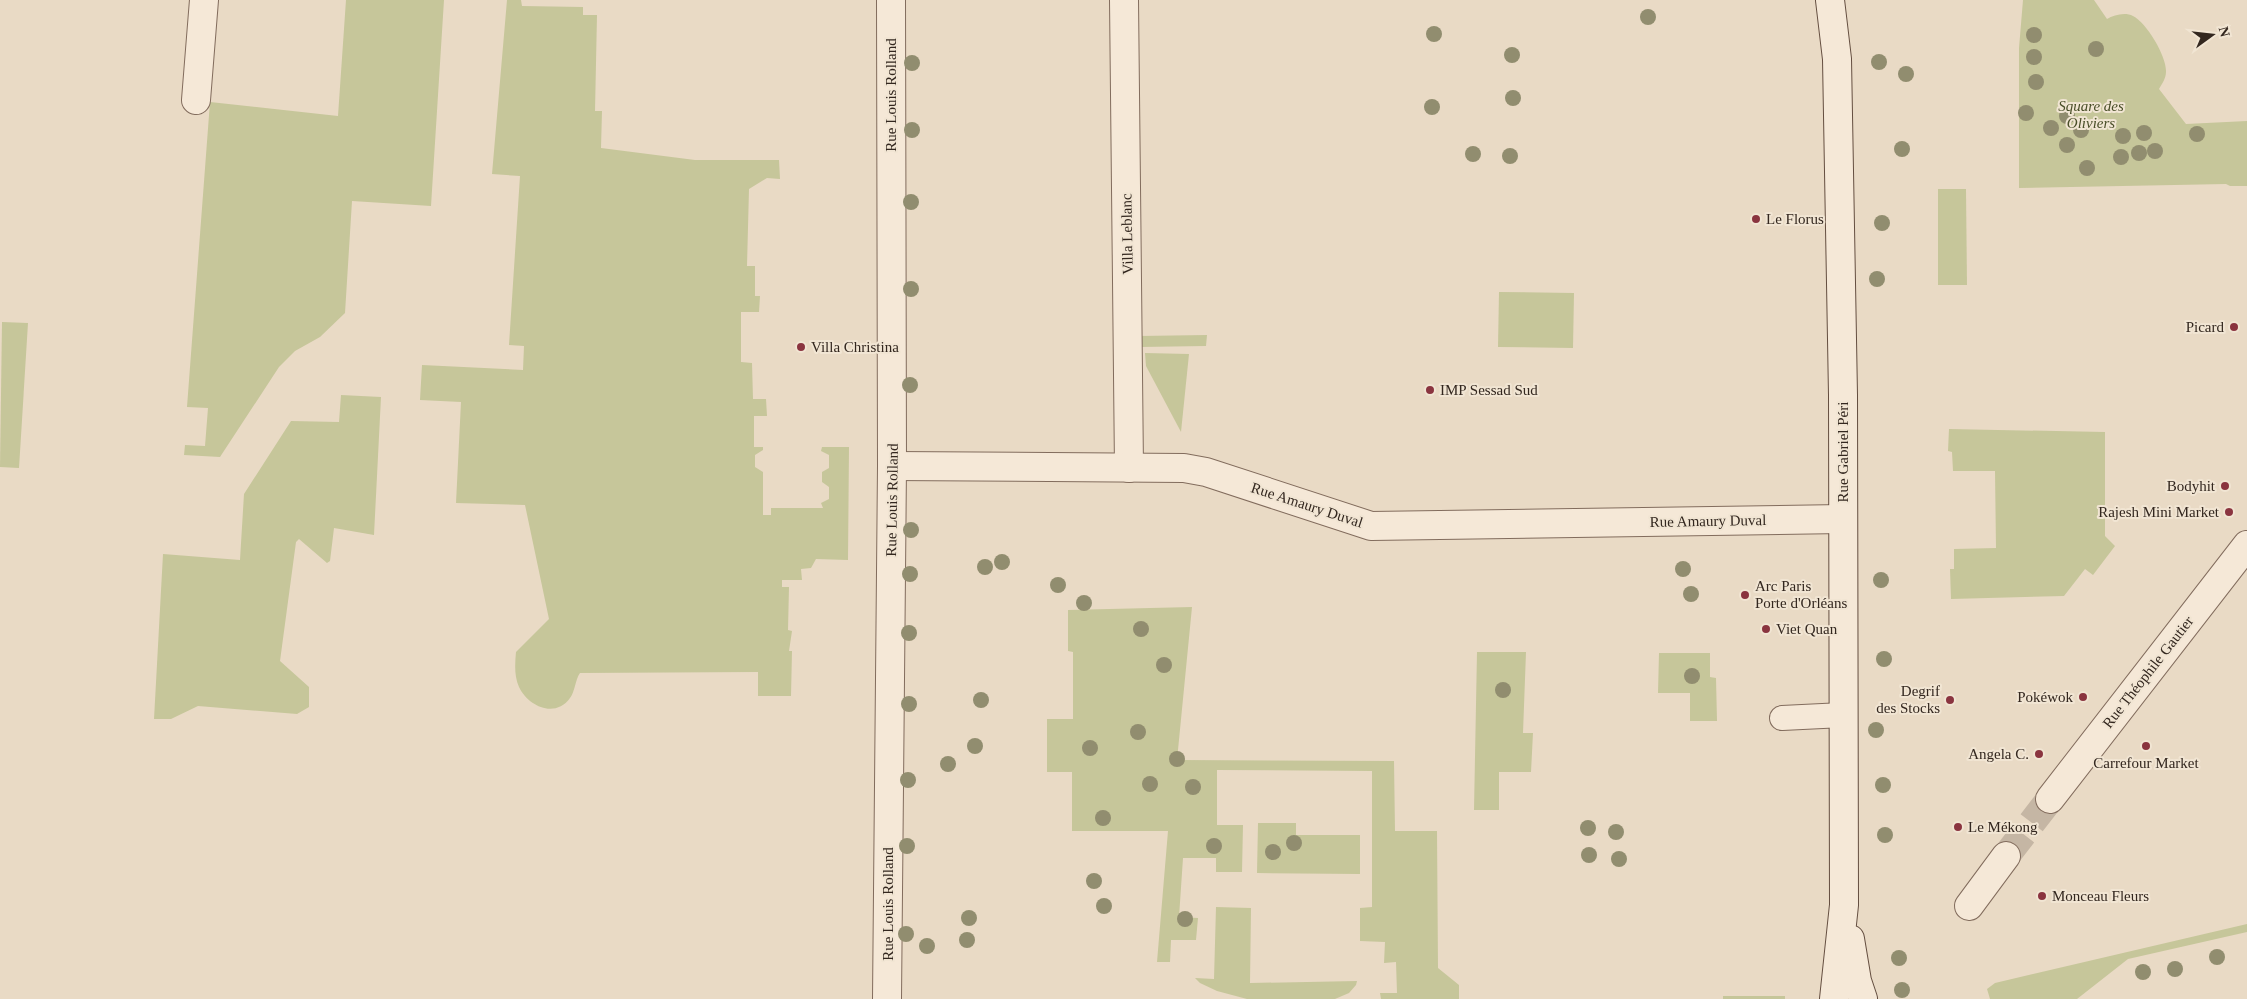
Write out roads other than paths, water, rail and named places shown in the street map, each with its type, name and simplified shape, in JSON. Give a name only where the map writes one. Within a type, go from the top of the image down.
[{"type":"street","points":[[196,100],[204,0]]},
{"type":"street","name":"Rue Louis Rolland","points":[[887,999],[892,466],[890,0]]},
{"type":"street","name":"Villa Leblanc","points":[[1124,0],[1129,468]]},
{"type":"street","name":"Rue Gabriel Péri","points":[[1830,0],[1837,59],[1843,519],[1844,905],[1834,999]]},
{"type":"street","name":"Rue Amaury Duval","points":[[892,466],[1184,468],[1206,472],[1371,526],[1843,519]]},
{"type":"street","name":"Rue Théophile Gautier","points":[[2050,799],[2247,545]]},
{"type":"street","points":[[1969,906],[2006,856]]},
{"type":"street","name":"Rue Gabriel Péri","points":[[1844,905],[1857,980],[1863,999]]},
{"type":"lane","points":[[1782,718],[1843,716]]},
{"type":"tunnel","points":[[2006,856],[2050,799]]},
{"type":"place","name":"Le Florus","points":[[1756,219]]},
{"type":"place","name":"Picard","points":[[2234,327]]},
{"type":"place","name":"Villa Christina","points":[[801,347]]},
{"type":"place","name":"IMP Sessad Sud","points":[[1430,390]]},
{"type":"place","name":"Bodyhit","points":[[2225,486]]},
{"type":"place","name":"Rajesh Mini Market","points":[[2229,512]]},
{"type":"place","name":"Arc Paris Porte d'Orléans","points":[[1745,595]]},
{"type":"place","name":"Viet Quan","points":[[1766,629]]},
{"type":"place","name":"Pokéwok","points":[[2083,697]]},
{"type":"place","name":"Degrif des Stocks","points":[[1950,700]]},
{"type":"place","name":"Carrefour Market","points":[[2146,746]]},
{"type":"place","name":"Angela C.","points":[[2039,754]]},
{"type":"place","name":"Le Mékong","points":[[1958,827]]},
{"type":"place","name":"Monceau Fleurs","points":[[2042,896]]},
{"type":"park label","name":"Square des Oliviers","points":[[2091,114]]}]
